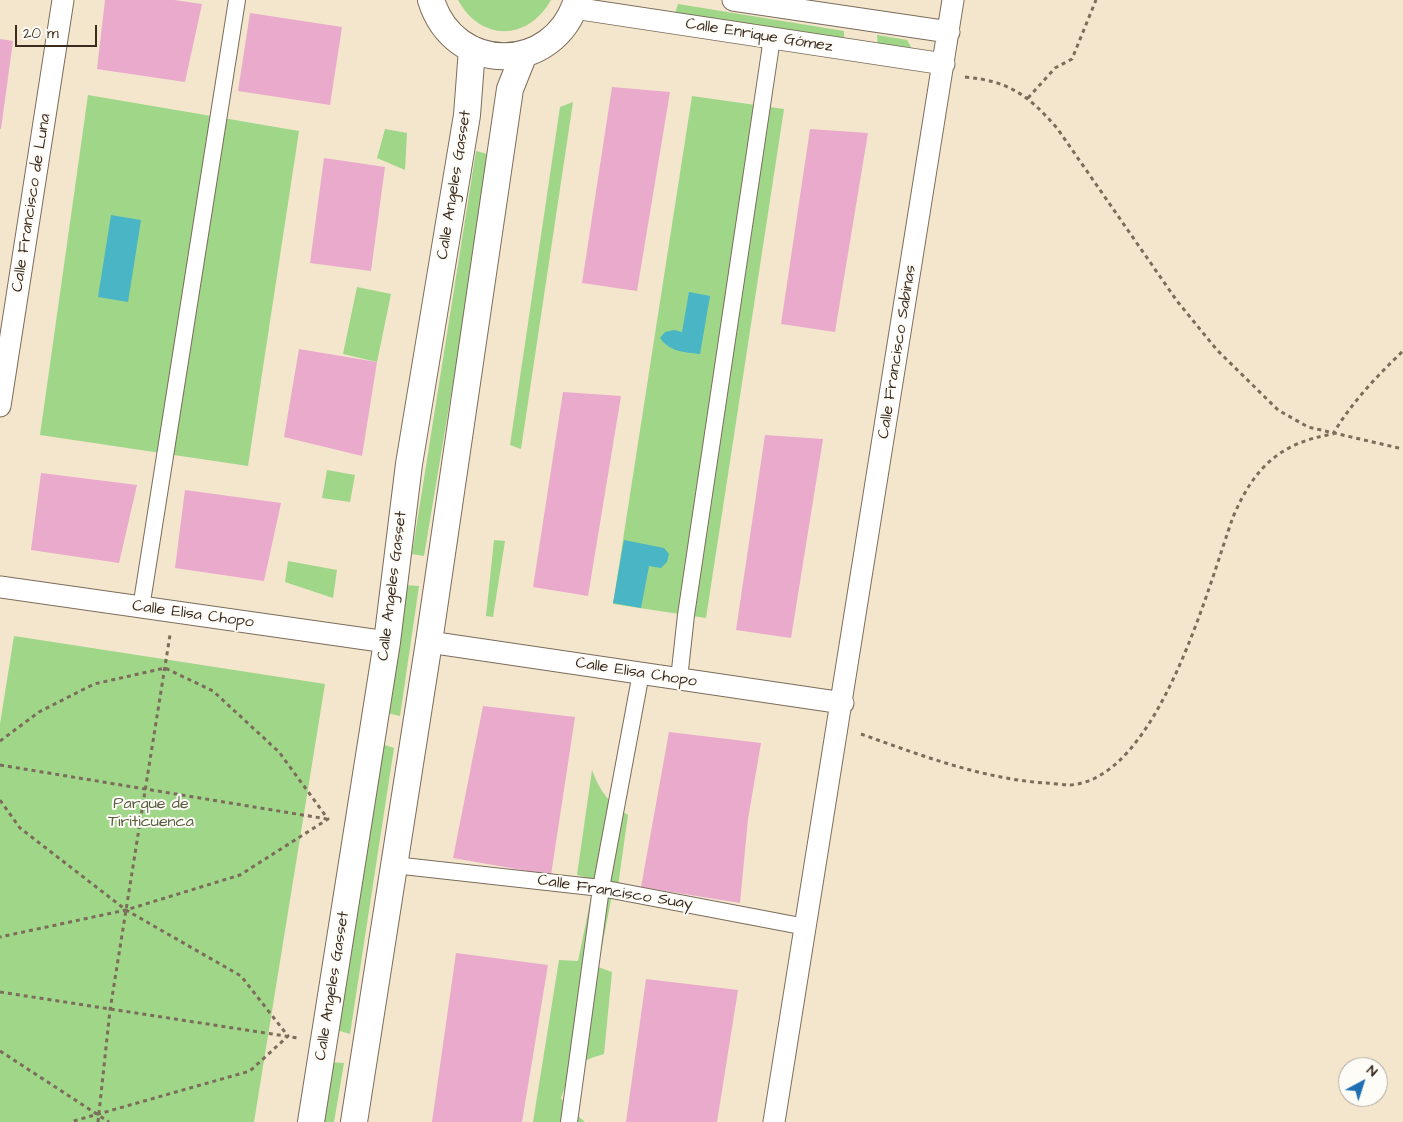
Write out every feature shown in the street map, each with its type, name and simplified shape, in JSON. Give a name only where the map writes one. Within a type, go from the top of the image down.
[{"type":"street","name":"Calle Francisco de Luna","points":[[0,406],[63,0]]},
{"type":"street","points":[[141,608],[237,0]]},
{"type":"street","name":"Calle Enrique Gómez","points":[[733,0],[949,32]]},
{"type":"street","name":"Calle Francisco Sabinas","points":[[843,703],[954,0]]},
{"type":"street","points":[[429,2],[445,28],[457,40],[472,49],[494,56],[524,54],[541,47],[555,37],[566,24],[576,4]]},
{"type":"street","name":"Calle Enrique Gómez","points":[[576,4],[943,69]]},
{"type":"street","points":[[679,679],[686,615],[772,38]]},
{"type":"street","name":"Calle Angeles Gasset","points":[[311,1122],[387,642],[409,464],[467,115],[472,49]]},
{"type":"street","points":[[354,1122],[429,642],[510,89],[524,54]]},
{"type":"street","name":"Calle Elisa Chopo","points":[[0,587],[387,642]]},
{"type":"street","name":"Calle Elisa Chopo","points":[[429,642],[843,703]]},
{"type":"street","points":[[568,1122],[601,888],[641,673]]},
{"type":"street","points":[[774,1122],[843,703]]},
{"type":"street","name":"Calle Francisco Suay","points":[[394,864],[601,888],[806,928]]},
{"type":"path","points":[[1028,98],[1055,68],[1072,58],[1096,0]]},
{"type":"path","points":[[943,69],[996,81],[1014,88],[1028,98],[1057,128],[1133,239],[1217,350],[1278,410],[1300,424],[1333,434],[1403,449]]},
{"type":"path","points":[[839,727],[988,775],[1070,785],[1095,779],[1123,756],[1144,734],[1168,694],[1233,517],[1254,476],[1298,442],[1333,434],[1348,409],[1365,388],[1403,351]]},
{"type":"path","points":[[98,1122],[110,1010],[164,668],[175,612]]},
{"type":"path","points":[[0,741],[39,712],[94,684],[164,668],[213,691],[279,752],[328,819]]},
{"type":"path","points":[[0,765],[359,824]]},
{"type":"path","points":[[0,800],[20,828],[126,910],[241,976],[288,1036]]},
{"type":"path","points":[[0,937],[126,910],[240,874],[328,819]]},
{"type":"path","points":[[0,992],[325,1041]]},
{"type":"path","points":[[70,1122],[250,1071],[288,1036]]},
{"type":"path","points":[[0,1051],[109,1122]]},
{"type":"green space","points":[[458,0],[551,0],[530,23],[518,29],[504,31],[491,29],[479,23],[468,14]]},
{"type":"green space","points":[[678,4],[844,31],[844,44],[674,16]]},
{"type":"green space","points":[[877,35],[907,40],[911,47],[907,53],[878,49]]},
{"type":"green space","points":[[88,95],[299,131],[248,466],[40,435]]},
{"type":"green space","points":[[692,96],[784,109],[706,618],[613,604]]},
{"type":"green space","points":[[573,102],[521,449],[510,445],[560,107]]},
{"type":"green space","points":[[385,129],[407,133],[405,170],[377,158]]},
{"type":"green space","points":[[476,151],[491,155],[424,556],[412,554]]},
{"type":"green space","points":[[357,287],[391,294],[377,362],[343,354]]},
{"type":"green space","points":[[327,470],[355,475],[350,502],[322,498]]},
{"type":"green space","points":[[494,540],[505,541],[493,617],[486,616]]},
{"type":"green space","points":[[288,561],[337,570],[333,598],[285,582]]},
{"type":"green space","points":[[405,585],[419,586],[400,716],[387,713]]},
{"type":"green space","name":"Parque de Tiriticuenca","points":[[14,636],[325,684],[254,1122],[0,1122],[0,724]]},
{"type":"green space","points":[[382,744],[394,748],[350,1034],[334,1029]]},
{"type":"green space","points":[[592,770],[606,796],[616,807],[628,815],[618,886],[577,875]]},
{"type":"green space","points":[[592,893],[612,895],[598,967],[612,972],[604,1054],[593,1057],[575,1068],[561,1098],[567,1107],[585,1122],[533,1122],[559,960],[578,961]]},
{"type":"green space","points":[[329,1062],[344,1063],[334,1122],[320,1122]]},
{"type":"water","points":[[111,215],[141,220],[128,302],[98,297]]},
{"type":"water","points":[[689,292],[710,296],[700,354],[673,349],[660,338],[665,332],[674,330],[682,332]]},
{"type":"water","points":[[624,540],[664,548],[669,554],[667,562],[661,568],[649,566],[641,608],[613,603]]},
{"type":"building","points":[[105,0],[174,0],[202,4],[185,82],[97,69]]},
{"type":"building","points":[[250,13],[342,27],[330,105],[238,91]]},
{"type":"building","points":[[0,39],[13,41],[1,129],[0,129]]},
{"type":"building","points":[[612,87],[670,92],[637,291],[582,283]]},
{"type":"building","points":[[810,129],[868,133],[835,332],[781,324]]},
{"type":"building","points":[[324,158],[385,167],[371,271],[310,263]]},
{"type":"building","points":[[299,349],[377,362],[362,456],[284,437]]},
{"type":"building","points":[[563,392],[621,396],[588,596],[533,587]]},
{"type":"building","points":[[765,435],[823,439],[791,638],[736,630]]},
{"type":"building","points":[[41,473],[137,485],[119,563],[31,550]]},
{"type":"building","points":[[185,490],[281,503],[264,581],[175,568]]},
{"type":"building","points":[[483,706],[575,717],[551,875],[453,858]]},
{"type":"building","points":[[669,732],[761,743],[748,819],[740,903],[641,887]]},
{"type":"building","points":[[456,953],[548,965],[522,1122],[432,1122]]},
{"type":"building","points":[[646,979],[738,990],[717,1122],[626,1122]]}]
